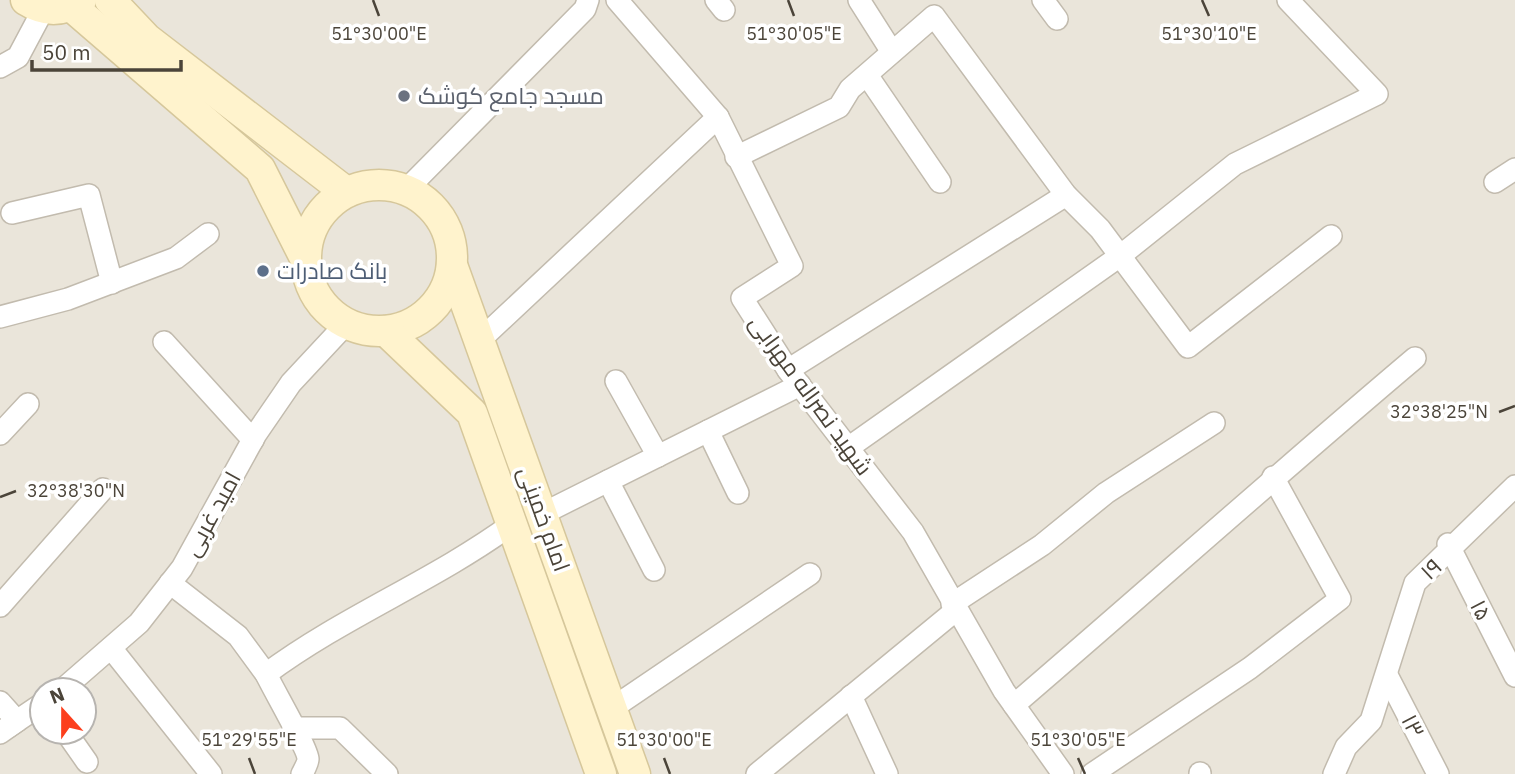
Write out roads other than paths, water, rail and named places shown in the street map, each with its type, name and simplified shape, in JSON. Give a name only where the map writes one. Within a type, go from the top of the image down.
[{"type":"main road","points":[[110,0],[147,40],[346,192]]},
{"type":"main road","points":[[55,4],[260,169],[305,258]]},
{"type":"main road","points":[[386,185],[406,190],[422,198],[446,228],[452,265],[448,285],[438,302],[424,317],[406,326],[386,331],[365,331],[346,324],[329,313],[316,297],[308,278],[305,258],[308,238],[316,220],[329,204],[346,192],[365,186],[386,185]]},
{"type":"main road","name":"امام خمینی","points":[[452,265],[635,774]]},
{"type":"main road","name":"امام خمینی","points":[[386,331],[472,413],[601,774]]},
{"type":"street","points":[[406,190],[585,9],[589,0]]},
{"type":"street","name":"شهید نصراله مهرابی","points":[[617,0],[718,117],[792,266],[742,298],[794,377],[913,532],[953,608],[1014,705],[1063,774]]},
{"type":"street","points":[[859,0],[892,52]]},
{"type":"street","points":[[1043,0],[1057,19]]},
{"type":"street","points":[[848,448],[1120,256],[1235,164],[1377,94],[1287,0]]},
{"type":"street","points":[[0,67],[18,57],[55,4]]},
{"type":"street","points":[[736,157],[839,107],[850,89],[934,16],[1066,195],[1100,229],[1188,347],[1331,236]]},
{"type":"street","points":[[867,75],[940,181]]},
{"type":"street","points":[[480,340],[718,117]]},
{"type":"street","points":[[1494,182],[1515,169]]},
{"type":"street","points":[[12,212],[89,195],[113,283]]},
{"type":"street","points":[[542,514],[708,431],[794,377],[1066,195]]},
{"type":"street","points":[[0,317],[24,313],[176,258],[208,234]]},
{"type":"street","name":"امید غربی","points":[[79,676],[139,624],[170,583],[219,505],[253,440],[292,383],[346,324]]},
{"type":"street","points":[[164,342],[253,440]]},
{"type":"street","points":[[1014,705],[1162,578],[1273,477],[1415,358]]},
{"type":"street","points":[[616,381],[657,456]]},
{"type":"street","points":[[0,434],[28,404]]},
{"type":"street","points":[[757,774],[953,608],[1042,545],[1106,493],[1214,423]]},
{"type":"street","points":[[708,431],[738,493]]},
{"type":"street","points":[[1092,774],[1250,668],[1340,599],[1273,477]]},
{"type":"street","points":[[608,481],[654,570]]},
{"type":"street","name":"۱۹","points":[[1334,774],[1346,747],[1371,721],[1388,677],[1415,583],[1486,510],[1515,486]]},
{"type":"street","points":[[0,606],[103,489]]},
{"type":"street","points":[[266,674],[321,635],[474,552],[512,524]]},
{"type":"street","name":"۱۵","points":[[1449,547],[1515,676]]},
{"type":"street","points":[[611,709],[810,574]]},
{"type":"street","points":[[170,583],[238,636],[266,674],[308,760],[302,774]]},
{"type":"street","points":[[111,649],[211,774]]},
{"type":"street","name":"۱۳","points":[[1388,677],[1438,774]]},
{"type":"street","points":[[850,696],[887,774]]},
{"type":"street","points":[[0,702],[8,727],[28,713]]},
{"type":"street","points":[[293,728],[340,728],[387,774]]},
{"type":"street","points":[[76,746],[87,762]]},
{"type":"place","name":"مسجد جامع کوشک","points":[[404,96]]},
{"type":"place","name":"بانک صادرات","points":[[263,271]]}]
